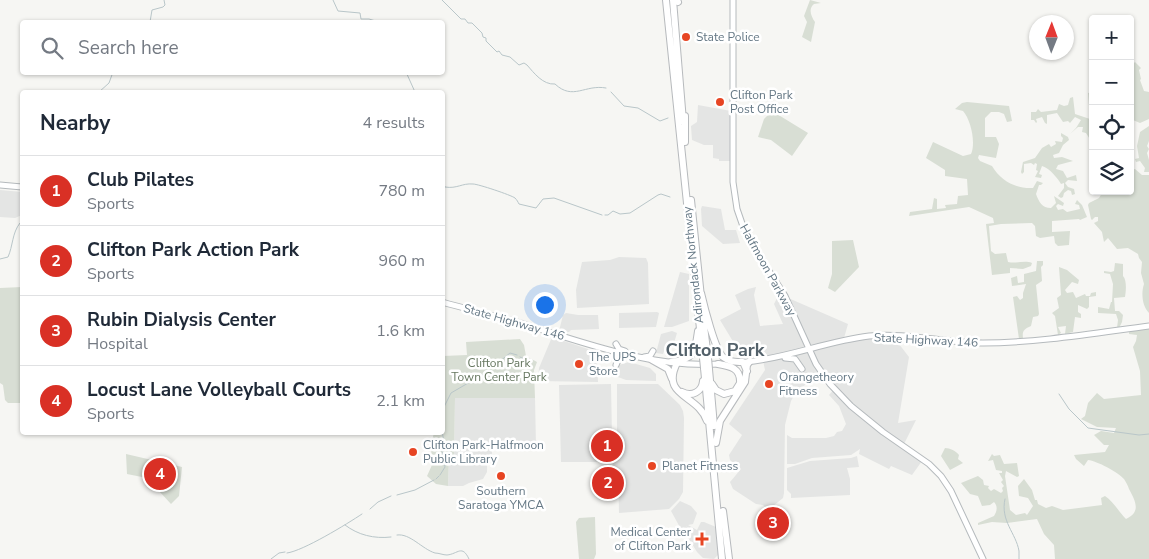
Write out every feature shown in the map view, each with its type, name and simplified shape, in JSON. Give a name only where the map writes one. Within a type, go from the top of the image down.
[{"type":"highway","name":"Adirondack Northway","points":[[666,0],[699,320],[706,358]]},
{"type":"highway","name":"Adirondack Northway","points":[[676,1],[685,142],[714,442],[728,559]]},
{"type":"highway","points":[[685,96],[685,142]]},
{"type":"highway","points":[[700,292],[722,356],[729,361],[742,362],[747,371]]},
{"type":"highway","points":[[675,363],[683,361],[694,352],[699,320]]},
{"type":"highway","points":[[656,360],[668,369],[678,393],[695,402],[703,411],[714,442]]},
{"type":"highway","points":[[714,442],[720,421],[745,382],[747,365],[750,361]]},
{"type":"highway","points":[[675,363],[675,384],[678,390],[684,394],[698,391],[703,385],[707,371]]},
{"type":"highway","points":[[675,363],[673,374],[675,389]]},
{"type":"highway","points":[[707,371],[716,390],[724,394],[735,391],[740,383],[738,372],[731,366],[718,364]]},
{"type":"highway","name":"Adirondack Northway","points":[[714,442],[722,559]]},
{"type":"main road","name":"Halfmoon Parkway","points":[[733,0],[733,182],[737,209],[749,240],[789,300],[808,350],[830,384],[851,406],[941,476],[954,497],[983,559]]},
{"type":"main road","points":[[0,186],[20,187]]},
{"type":"main road","name":"State Highway 146","points":[[445,303],[594,346],[675,363],[718,364],[774,358],[875,336],[970,343],[1003,342],[1149,326]]},
{"type":"main road","points":[[790,354],[801,347],[802,336]]},
{"type":"main road","points":[[616,344],[619,349],[630,355]]},
{"type":"main road","points":[[641,357],[650,356],[653,351],[656,360]]},
{"type":"main road","points":[[798,352],[807,354],[812,358]]},
{"type":"main road","points":[[616,365],[619,358],[630,355]]},
{"type":"main road","points":[[774,358],[793,358],[802,369]]},
{"type":"shaded area","points":[[698,105],[731,111],[731,161],[719,161],[719,159],[713,158],[713,145],[704,145],[692,140],[691,126],[697,122]]},
{"type":"shaded area","points":[[0,190],[20,192],[20,216],[15,218],[0,217]]},
{"type":"shaded area","points":[[702,206],[721,209],[725,230],[736,230],[740,243],[723,244],[702,226]]},
{"type":"shaded area","points":[[619,257],[646,258],[648,263],[649,304],[577,308],[576,290],[582,262],[610,260]]},
{"type":"shaded area","points":[[680,272],[689,274],[689,321],[672,327],[664,327]]},
{"type":"shaded area","points":[[756,287],[754,295],[760,326],[783,324],[774,304],[779,294],[848,324],[844,338],[892,335],[909,357],[898,423],[916,420],[904,444],[922,461],[912,475],[891,466],[889,469],[859,454],[860,449],[851,455],[812,458],[795,464],[787,464],[787,435],[792,438],[826,438],[842,431],[846,424],[839,406],[829,395],[836,387],[823,371],[796,392],[791,401],[785,425],[783,498],[768,510],[763,505],[756,504],[733,489],[730,482],[741,469],[730,460],[729,455],[742,435],[729,424],[765,370],[762,356],[743,358],[720,320],[741,309],[735,295]]},
{"type":"shaded area","points":[[566,313],[598,315],[599,329],[559,331],[563,315]]},
{"type":"shaded area","points":[[619,313],[659,313],[656,327],[619,328]]},
{"type":"shaded area","points":[[672,331],[677,333],[674,343],[667,343],[663,354],[656,353],[661,334]]},
{"type":"shaded area","points":[[552,337],[597,352],[598,382],[538,381],[539,368]]},
{"type":"shaded area","points":[[629,362],[650,368],[656,374],[656,381],[626,380],[618,377],[619,365]]},
{"type":"shaded area","points":[[611,384],[612,437],[601,437],[600,459],[597,462],[561,462],[559,385]]},
{"type":"shaded area","points":[[617,384],[658,384],[680,405],[683,411],[683,492],[669,509],[619,513],[618,470],[612,466],[617,453]]},
{"type":"shaded area","points":[[455,398],[535,398],[536,446],[492,448],[492,464],[487,464],[487,472],[483,479],[463,486],[448,486],[449,458],[454,458]]},
{"type":"shaded area","points":[[857,456],[859,467],[847,468],[850,479],[850,495],[791,498],[791,494],[787,490],[787,468],[810,461]]},
{"type":"shaded area","name":"Medical Center of Clifton Park","points":[[680,501],[691,506],[697,513],[693,524],[688,525],[697,530],[701,522],[716,527],[718,555],[714,559],[703,558],[697,552],[684,531],[687,526],[682,531],[671,511]]},
{"type":"green space","points":[[810,0],[821,3],[814,4],[811,8],[811,15],[815,22],[811,42],[802,37],[807,22],[804,16]]},
{"type":"green space","points":[[1134,63],[1141,68],[1139,70],[1140,80],[1144,91],[1149,92],[1149,119],[1140,123],[1134,120]]},
{"type":"green space","points":[[1073,97],[1075,114],[1089,119],[1089,138],[1086,133],[1082,132],[1083,127],[1078,127],[1070,134],[1081,120],[1075,117],[1070,123],[1068,121],[1063,122],[1057,113],[1047,115],[1047,124],[1042,117],[1036,119],[1036,123],[1034,120],[1031,120],[1031,112],[1036,112],[1038,109],[1041,112],[1057,110],[1059,104],[1068,105],[1070,98]]},
{"type":"green space","points":[[962,103],[1009,106],[1012,121],[1007,122],[1004,114],[999,112],[991,112],[985,118],[985,137],[996,137],[999,144],[996,158],[979,155],[980,161],[992,166],[1009,183],[1033,188],[1037,181],[1043,183],[1039,185],[1036,194],[1043,206],[1051,208],[1056,203],[1054,196],[1064,203],[1063,206],[1058,204],[1056,206],[1058,210],[1063,209],[1067,212],[1080,209],[1079,205],[1075,204],[1077,200],[1082,205],[1087,217],[1080,220],[1052,221],[1052,232],[1070,231],[1069,245],[1058,246],[1055,243],[1054,236],[1040,238],[1036,236],[1035,226],[1032,223],[989,226],[991,251],[995,254],[1006,253],[1008,262],[1032,263],[1031,266],[1023,269],[1010,268],[1010,273],[992,275],[986,224],[994,223],[993,218],[969,207],[909,216],[910,212],[932,209],[934,198],[937,199],[937,209],[946,208],[945,205],[957,204],[958,196],[968,195],[967,179],[945,176],[945,170],[926,158],[933,142],[963,156],[971,154],[973,138],[970,126],[963,111],[955,109]]},
{"type":"green space","points":[[772,111],[808,133],[792,156],[771,140],[758,137],[764,119]]},
{"type":"green space","points":[[1149,126],[1147,146],[1149,149],[1147,153],[1149,172],[1144,172],[1145,168],[1140,161],[1136,162],[1135,159],[1139,158],[1137,146],[1140,132]]},
{"type":"green space","points":[[1061,133],[1068,137],[1069,140],[1063,145],[1059,153],[1053,155],[1054,158],[1062,157],[1073,161],[1058,165],[1056,169],[1063,171],[1067,178],[1076,175],[1077,181],[1068,180],[1065,183],[1068,187],[1074,189],[1075,194],[1072,195],[1071,191],[1068,190],[1061,198],[1058,196],[1064,188],[1064,183],[1061,184],[1048,169],[1042,166],[1039,174],[1042,175],[1041,178],[1035,177],[1038,171],[1036,170],[1037,164],[1035,163],[1034,165],[1031,163],[1024,164],[1024,172],[1022,174],[1021,172],[1023,162],[1035,158],[1042,148],[1049,144],[1051,147],[1056,144],[1055,141],[1062,142]]},
{"type":"green space","points":[[1134,169],[1142,175],[1149,175],[1149,313],[1143,299],[1142,262],[1138,254],[1128,248],[1117,249],[1108,238],[1104,242],[1102,232],[1094,223],[1098,221],[1098,217],[1091,219],[1088,205],[1101,195],[1134,195]]},
{"type":"green space","points":[[853,240],[859,267],[835,292],[828,288],[832,274],[832,241]]},
{"type":"green space","points":[[1037,261],[1043,261],[1041,267],[1042,281],[1036,285],[1039,314],[1033,317],[1031,326],[1024,330],[1023,338],[1019,339],[1013,297],[1017,296],[1020,300],[1023,298],[1026,284],[1012,286],[1011,278],[1017,276],[1018,283],[1024,282],[1024,274],[1036,271]]},
{"type":"green space","points":[[1115,263],[1123,264],[1123,276],[1126,286],[1125,297],[1114,298],[1115,311],[1119,311],[1123,315],[1119,328],[1117,328],[1118,320],[1116,314],[1098,313],[1098,307],[1109,309],[1112,302],[1113,284],[1110,274],[1104,273],[1104,271],[1114,271]]},
{"type":"green space","points":[[1059,267],[1067,270],[1079,280],[1078,284],[1072,282],[1065,290],[1067,293],[1073,292],[1076,298],[1085,294],[1090,296],[1091,293],[1096,292],[1096,296],[1089,297],[1089,307],[1087,309],[1078,305],[1078,312],[1081,314],[1081,318],[1075,317],[1073,332],[1065,334],[1066,326],[1058,327],[1061,333],[1058,335],[1055,316],[1052,313],[1059,308],[1057,298],[1061,295]]},
{"type":"green space","points":[[20,287],[20,403],[8,403],[5,400],[3,385],[0,383],[0,288]]},
{"type":"green space","points":[[1149,328],[1149,559],[1055,559],[1054,545],[1044,534],[1037,519],[1007,523],[992,522],[978,525],[978,523],[994,516],[996,505],[994,502],[990,505],[982,506],[978,496],[970,494],[961,483],[978,476],[983,480],[984,485],[989,486],[988,488],[991,491],[994,489],[1001,493],[1004,486],[999,473],[1002,473],[1002,471],[996,470],[993,460],[988,461],[992,454],[994,456],[1000,455],[1004,464],[1017,463],[1019,476],[1017,477],[1006,471],[1005,476],[1010,510],[1016,515],[1025,513],[1027,515],[1033,506],[1028,498],[1019,496],[1018,486],[1024,479],[1032,490],[1038,504],[1046,508],[1052,506],[1063,510],[1102,505],[1101,498],[1105,496],[1126,519],[1134,513],[1135,502],[1128,485],[1121,476],[1092,461],[1088,460],[1084,466],[1074,455],[1105,452],[1109,445],[1104,445],[1094,435],[1101,431],[1114,433],[1116,428],[1097,427],[1081,419],[1085,416],[1088,403],[1097,393],[1104,399],[1141,395],[1140,371],[1133,347],[1137,335],[1129,334],[1129,330]]},
{"type":"green space","name":"Clifton Park Town Center Park","points":[[520,339],[524,345],[526,356],[537,362],[534,370],[535,398],[455,398],[454,458],[449,458],[448,486],[436,484],[427,476],[432,465],[431,444],[433,435],[445,435],[445,356],[467,355],[466,342]]},
{"type":"green space","points":[[945,448],[956,452],[959,455],[958,459],[963,463],[950,470],[941,456]]},
{"type":"green space","points":[[126,454],[182,467],[179,496],[171,504],[147,478],[127,474]]},
{"type":"green space","points":[[595,517],[596,554],[594,559],[579,559],[576,522],[579,518]]},
{"type":"waterway","points":[[150,20],[152,10],[163,7],[165,5],[164,0]]},
{"type":"waterway","points":[[333,0],[338,11],[360,13],[361,19],[372,20]]},
{"type":"waterway","points":[[442,0],[461,19],[472,23],[497,52],[499,51],[502,55],[510,57],[519,65],[524,63],[543,81],[555,84],[561,89],[574,92],[599,87],[606,88]]},
{"type":"waterway","points":[[101,90],[109,83],[112,75]]},
{"type":"waterway","points":[[407,75],[414,90]]},
{"type":"waterway","points":[[611,92],[624,106],[638,108],[660,121],[668,118]]},
{"type":"waterway","points":[[445,187],[476,184],[512,197],[519,204],[536,208],[543,199],[554,198],[602,215]]},
{"type":"waterway","points":[[605,215],[613,211],[620,214],[630,213],[661,194],[670,197]]},
{"type":"waterway","points":[[0,259],[8,257],[15,231],[20,223]]},
{"type":"waterway","points":[[445,405],[451,393],[487,372],[510,353],[517,355]]},
{"type":"waterway","points":[[520,357],[526,360],[528,364]]},
{"type":"waterway","points":[[1059,394],[1069,409],[1088,428],[1139,435],[1149,434]]},
{"type":"waterway","points":[[440,475],[445,467],[442,451],[444,441],[443,435]]},
{"type":"waterway","points":[[436,479],[439,476]]},
{"type":"waterway","points":[[397,495],[415,490],[434,480]]},
{"type":"waterway","points":[[370,509],[378,502],[391,496]]},
{"type":"waterway","points":[[1005,499],[1006,520],[1017,544],[1019,559]]},
{"type":"waterway","points":[[287,553],[314,542],[362,514]]},
{"type":"waterway","points":[[345,525],[366,536],[391,537]]},
{"type":"waterway","points":[[397,535],[407,536],[435,553],[447,555],[462,551],[469,559]]},
{"type":"waterway","points":[[271,559],[279,553],[285,552]]},
{"type":"place","name":"State Police","points":[[686,37]]},
{"type":"place","name":"Clifton Park Post Office","points":[[720,102]]},
{"type":"place","name":"The UPS Store","points":[[579,364]]},
{"type":"place","name":"Orangetheory Fitness","points":[[769,384]]},
{"type":"place","name":"Club Pilates","points":[[607,446]]},
{"type":"place","name":"Clifton Park-Halfmoon Public Library","points":[[413,452]]},
{"type":"place","name":"Planet Fitness","points":[[652,466]]},
{"type":"place","name":"Locust Lane Volleyball Courts","points":[[160,474]]},
{"type":"place","name":"Southern Saratoga YMCA","points":[[501,476]]},
{"type":"place","name":"Clifton Park Action Park","points":[[608,483]]},
{"type":"place","name":"Rubin Dialysis Center","points":[[773,523]]},
{"type":"place","name":"Medical Center of Clifton Park","points":[[702,539]]},
{"type":"district","name":"Clifton Park","points":[[715,350]]}]
